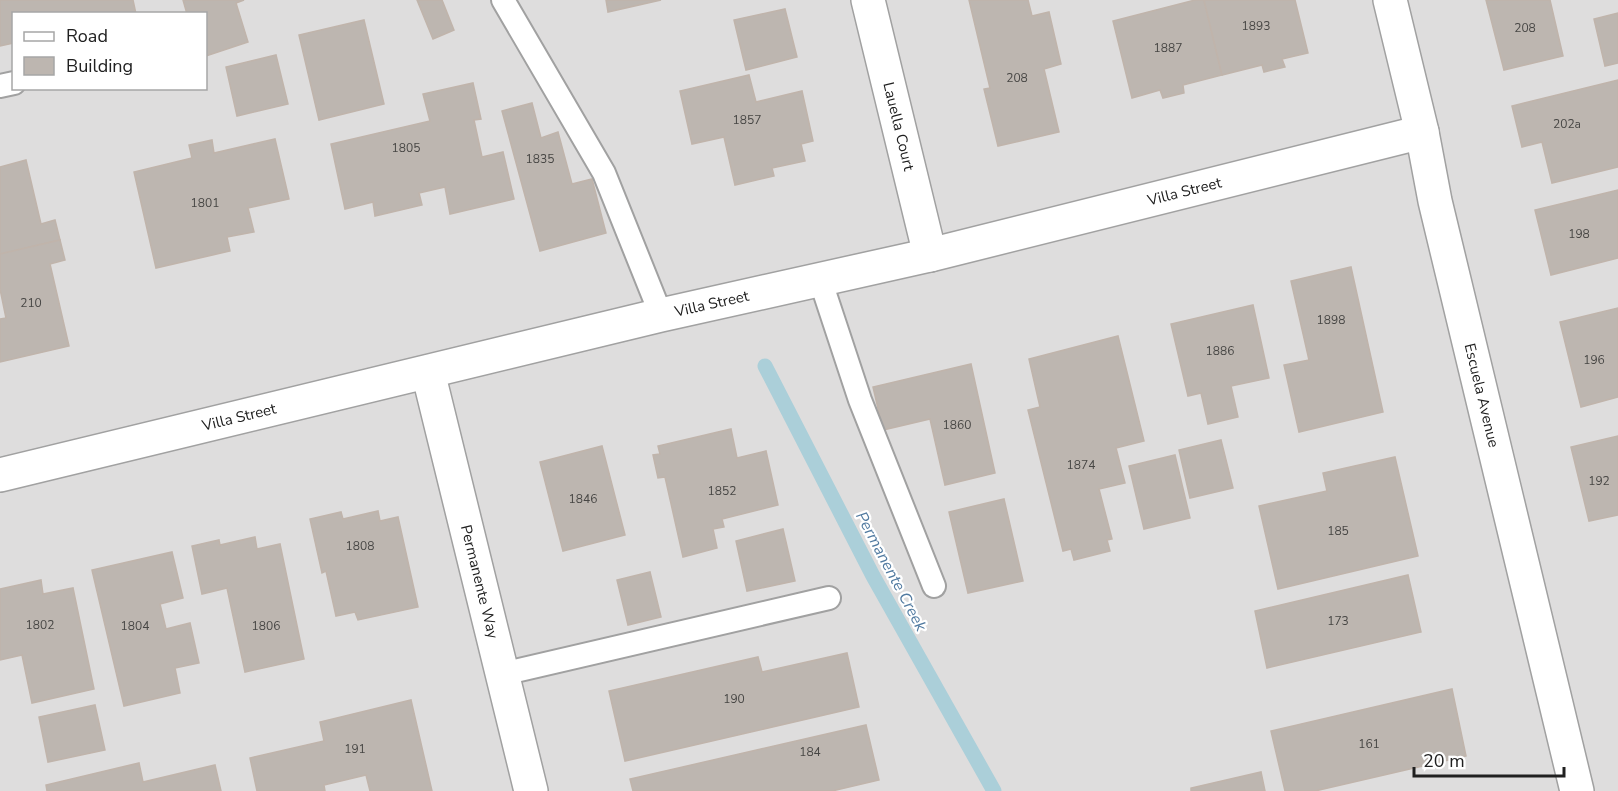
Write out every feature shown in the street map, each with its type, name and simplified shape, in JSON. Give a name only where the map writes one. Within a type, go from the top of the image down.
[{"type":"street","name":"Lauella Court","points":[[868,0],[930,255]]},
{"type":"street","name":"Escuela Avenue","points":[[1390,0],[1422,132],[1436,207],[1577,791]]},
{"type":"street","name":"Villa Street","points":[[0,475],[662,315],[930,255],[1422,132]]},
{"type":"street","name":"Permanente Way","points":[[429,372],[531,791]]},
{"type":"lane","points":[[502,0],[604,173],[662,315]]},
{"type":"lane","points":[[820,279],[860,400],[934,586]]},
{"type":"lane","points":[[502,674],[829,598]]},
{"type":"shaded area","points":[[0,0],[1618,0],[1618,791],[0,791]]},
{"type":"building","points":[[0,0],[133,0],[136,12],[12,12],[12,43],[0,46]]},
{"type":"building","points":[[183,0],[244,0],[236,3],[248,42],[207,56],[207,12],[186,12]]},
{"type":"building","points":[[417,0],[442,0],[454,30],[433,39]]},
{"type":"building","points":[[606,0],[661,0],[608,12]]},
{"type":"building","points":[[969,0],[1028,0],[1032,16],[1049,12],[1061,64],[1044,69],[1059,132],[998,146],[984,89],[990,88]]},
{"type":"building","points":[[1195,0],[1204,0],[1222,75],[1183,85],[1184,93],[1163,98],[1160,90],[1132,98],[1113,21]]},
{"type":"building","points":[[1204,0],[1295,0],[1308,53],[1282,59],[1285,67],[1264,72],[1262,65],[1222,75]]},
{"type":"building","points":[[1486,0],[1550,0],[1563,56],[1504,70]]},
{"type":"building","points":[[785,9],[797,57],[746,70],[734,20]]},
{"type":"building","points":[[1618,13],[1618,63],[1605,66],[1594,19]]},
{"type":"building","points":[[364,20],[384,104],[319,120],[299,35]]},
{"type":"building","points":[[276,55],[288,104],[237,116],[226,67]]},
{"type":"building","points":[[749,75],[756,102],[802,91],[813,141],[801,144],[805,161],[772,168],[774,176],[735,185],[724,137],[692,144],[680,91]]},
{"type":"building","points":[[1618,80],[1618,167],[1552,183],[1542,142],[1522,147],[1512,106]]},
{"type":"building","points":[[473,83],[481,119],[474,120],[482,157],[503,152],[514,199],[450,214],[445,187],[419,193],[422,205],[375,216],[373,202],[345,209],[331,144],[430,121],[423,94]]},
{"type":"building","points":[[532,103],[541,138],[558,132],[572,184],[592,179],[606,233],[540,251],[502,111]]},
{"type":"building","points":[[275,139],[289,199],[248,208],[254,232],[227,237],[230,251],[156,268],[134,172],[192,158],[189,145],[212,140],[214,153]]},
{"type":"building","points":[[26,160],[41,224],[55,220],[60,240],[0,254],[0,167]]},
{"type":"building","points":[[1618,190],[1618,258],[1551,275],[1535,210]]},
{"type":"building","points":[[60,240],[65,260],[50,264],[69,346],[0,362],[0,319],[6,318],[0,289],[0,254]]},
{"type":"building","points":[[1351,267],[1383,412],[1299,432],[1284,365],[1309,360],[1291,281]]},
{"type":"building","points":[[1253,305],[1269,378],[1231,386],[1238,417],[1208,424],[1201,393],[1188,396],[1171,324]]},
{"type":"building","points":[[1618,308],[1618,397],[1581,407],[1560,322]]},
{"type":"building","points":[[1118,336],[1144,441],[1116,448],[1125,483],[1099,489],[1112,539],[1107,540],[1110,551],[1074,560],[1071,549],[1063,551],[1028,410],[1040,407],[1029,359]]},
{"type":"building","points":[[971,364],[995,473],[945,485],[930,419],[883,430],[873,387]]},
{"type":"building","points":[[731,429],[737,458],[766,451],[778,505],[722,519],[724,527],[713,529],[717,548],[683,557],[665,477],[658,478],[653,455],[660,454],[658,446]]},
{"type":"building","points":[[1618,436],[1618,515],[1589,521],[1571,447]]},
{"type":"building","points":[[1221,440],[1233,488],[1190,498],[1179,450]]},
{"type":"building","points":[[602,446],[625,535],[563,551],[540,462]]},
{"type":"building","points":[[1175,455],[1190,518],[1144,529],[1129,466]]},
{"type":"building","points":[[1395,457],[1418,556],[1278,589],[1259,506],[1327,491],[1323,473]]},
{"type":"building","points":[[1004,499],[1023,581],[968,593],[949,512]]},
{"type":"building","points":[[378,511],[380,521],[398,517],[418,607],[358,620],[355,612],[336,616],[326,571],[322,573],[310,519],[341,512],[343,519]]},
{"type":"building","points":[[783,529],[795,581],[747,591],[736,541]]},
{"type":"building","points":[[255,537],[257,549],[280,544],[304,659],[245,672],[227,588],[202,594],[192,546],[219,540],[220,545]]},
{"type":"building","points":[[172,552],[183,598],[160,604],[166,629],[190,623],[199,663],[175,668],[180,693],[124,706],[92,570]]},
{"type":"building","points":[[650,572],[661,617],[628,625],[617,580]]},
{"type":"building","points":[[1408,575],[1421,632],[1267,668],[1255,611]]},
{"type":"building","points":[[41,580],[43,594],[73,588],[94,689],[32,703],[22,655],[0,660],[0,589]]},
{"type":"building","points":[[847,653],[859,707],[625,761],[609,691],[758,657],[762,672]]},
{"type":"building","points":[[1452,689],[1466,756],[1315,791],[1285,791],[1271,731]]},
{"type":"building","points":[[411,700],[432,791],[370,791],[366,775],[324,785],[325,791],[257,791],[250,758],[324,741],[320,722]]},
{"type":"building","points":[[95,705],[105,750],[48,762],[39,717]]},
{"type":"building","points":[[866,725],[879,780],[832,791],[633,791],[630,779]]},
{"type":"building","points":[[139,763],[143,782],[215,765],[221,791],[47,791],[46,785]]},
{"type":"building","points":[[1261,772],[1265,791],[1191,791],[1191,788]]},
{"type":"waterway","name":"Permanente Creek","points":[[765,366],[873,576],[994,791]]}]
